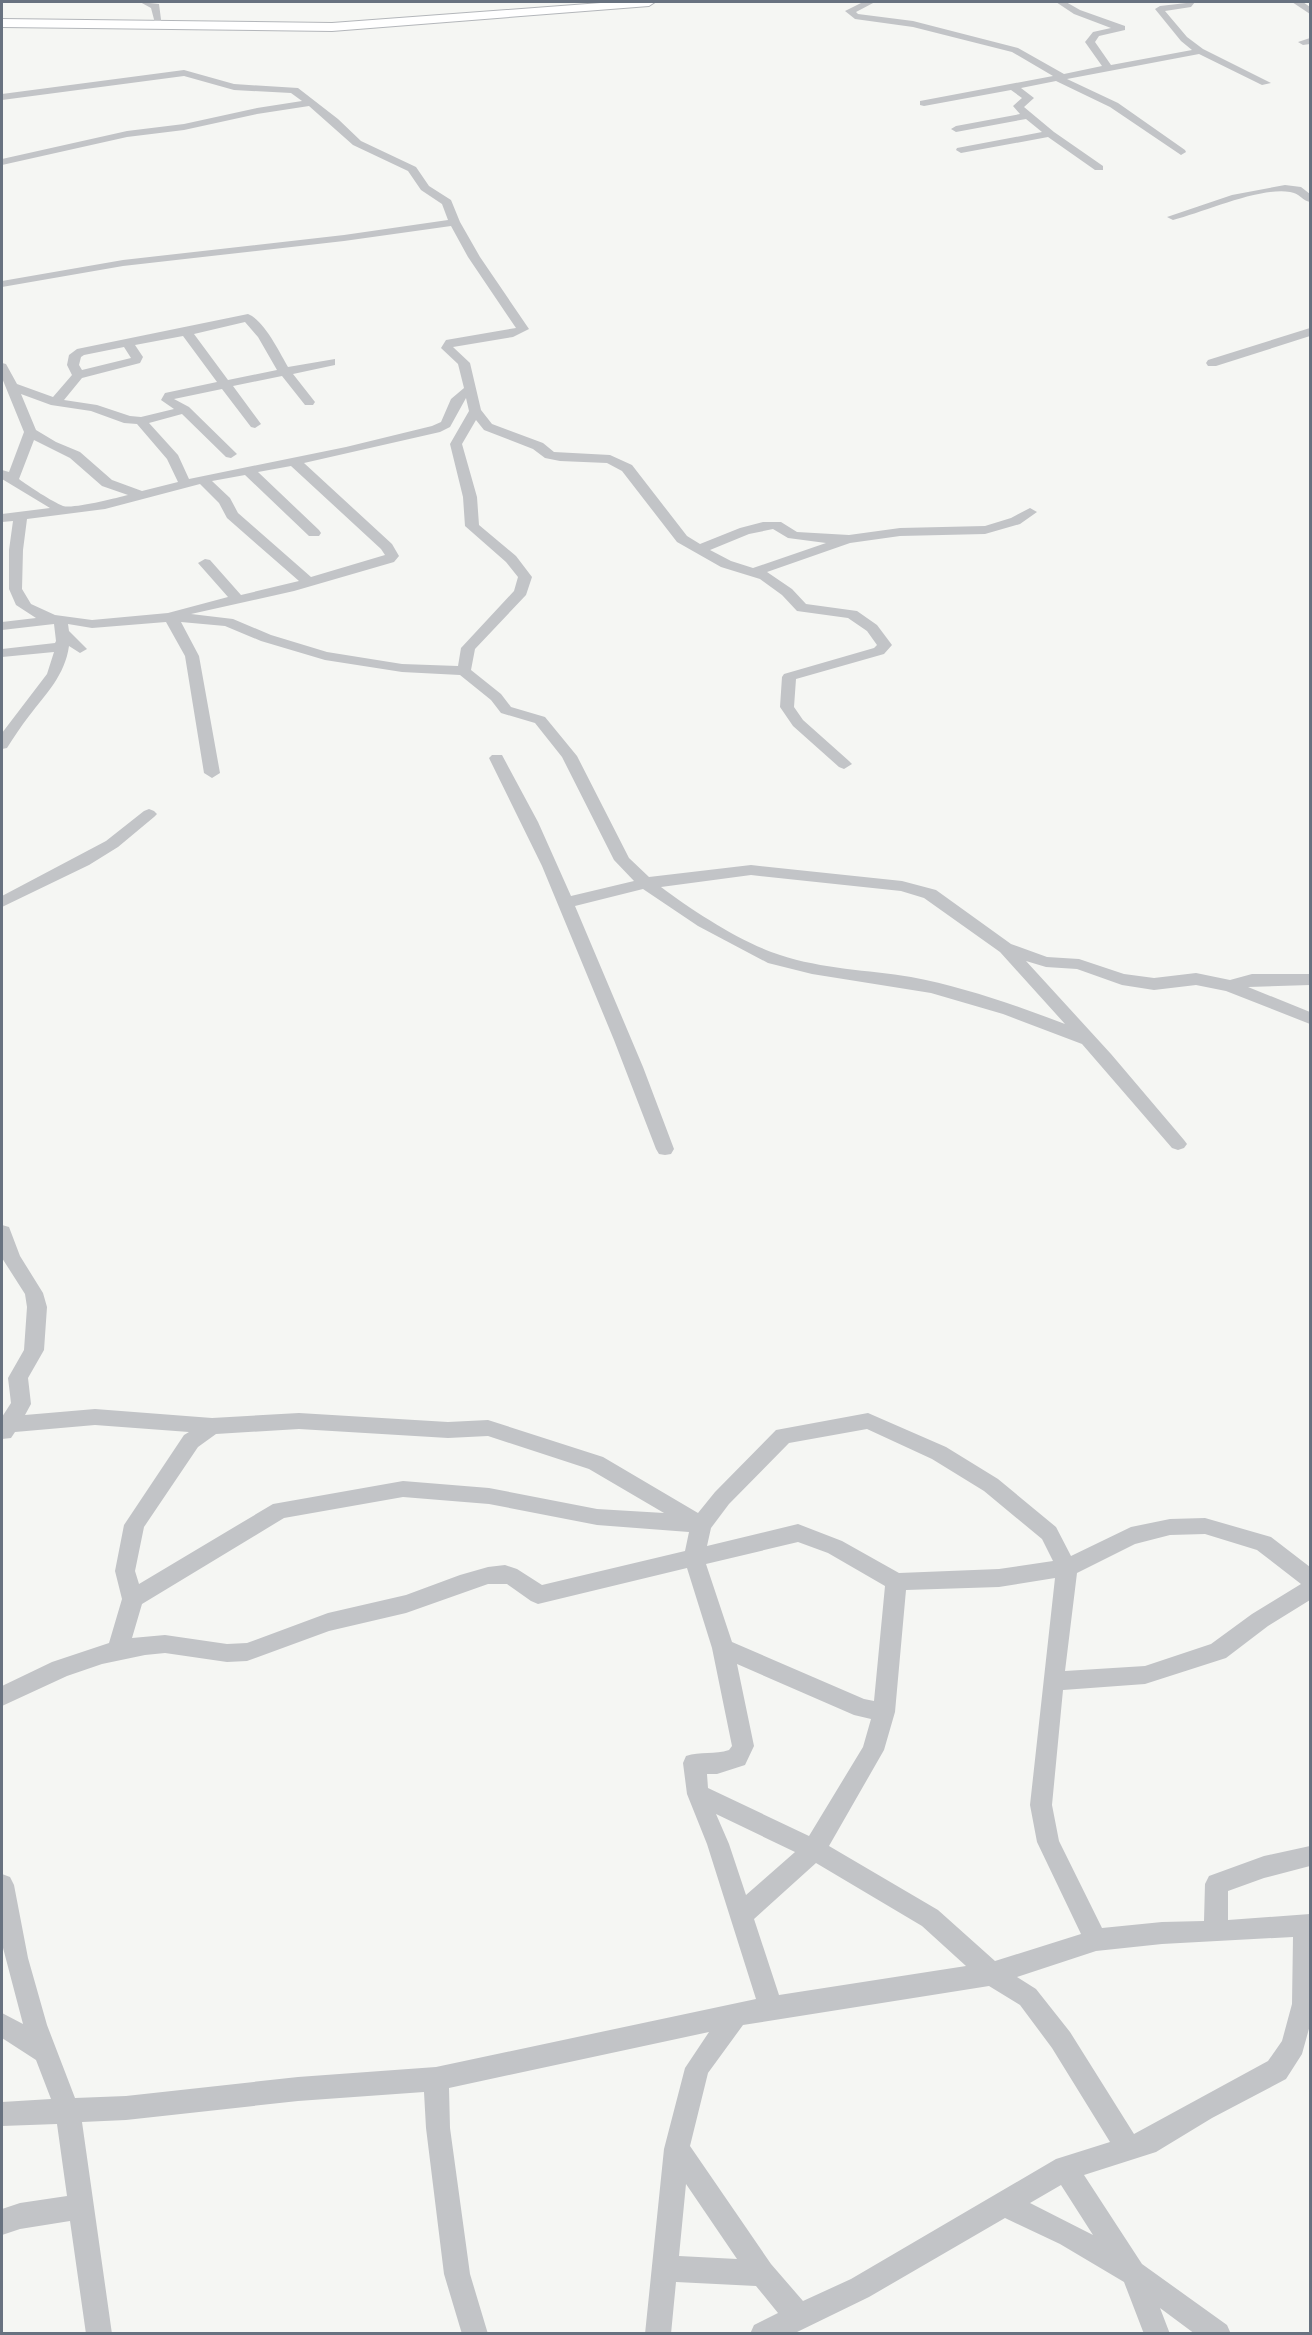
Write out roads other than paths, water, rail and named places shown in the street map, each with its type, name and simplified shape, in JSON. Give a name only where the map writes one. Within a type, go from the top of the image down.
[{"type":"main road","points":[[2,23],[332,27],[453,20],[649,2]]},
{"type":"street","points":[[144,2],[156,6],[159,25]]},
{"type":"street","points":[[870,2],[850,11],[855,16],[913,24],[1015,51],[1031,58],[1060,78],[1114,105],[1181,152]]},
{"type":"street","points":[[1060,2],[1077,12],[1122,28],[1096,34],[1090,42],[1108,68]]},
{"type":"street","points":[[1191,2],[1188,5],[1165,7],[1160,11],[1184,39],[1200,51],[1266,83]]},
{"type":"street","points":[[1297,2],[1311,11]]},
{"type":"street","points":[[924,103],[1200,51]]},
{"type":"street","points":[[2,98],[184,73],[234,87],[294,90],[357,143],[412,168],[425,188],[447,202],[454,222],[474,257],[523,329],[513,333],[450,343],[447,348],[464,363],[475,411],[488,427],[538,446],[550,455],[560,458],[610,459],[627,468],[682,539],[726,564],[755,572],[787,592],[802,608],[852,614],[872,628],[885,645],[879,651],[789,677],[787,707],[798,723],[844,764]]},
{"type":"street","points":[[1014,87],[1029,98],[1018,106],[1028,116],[1099,168]]},
{"type":"street","points":[[2,162],[127,134],[184,128],[257,111],[311,102]]},
{"type":"street","points":[[956,129],[1028,116]]},
{"type":"street","points":[[962,150],[1050,134]]},
{"type":"street","points":[[1173,217],[1284,188],[1296,189],[1311,200]]},
{"type":"street","points":[[2,285],[123,263],[373,234],[454,222]]},
{"type":"street","points":[[78,375],[73,365],[75,355],[248,318],[263,335],[284,371],[309,402]]},
{"type":"street","points":[[1212,363],[1311,332]]},
{"type":"street","points":[[186,333],[255,424]]},
{"type":"street","points":[[55,402],[78,375],[136,360],[137,357],[128,344]]},
{"type":"street","points":[[231,454],[185,410],[167,400],[169,396],[331,362]]},
{"type":"street","points":[[2,366],[30,432],[51,445],[75,455],[107,483],[143,495]]},
{"type":"street","points":[[12,386],[55,402],[93,408],[128,420],[141,421],[185,410]]},
{"type":"street","points":[[2,518],[105,505],[203,479],[249,471],[436,429],[446,424],[458,399],[470,389]]},
{"type":"street","points":[[464,671],[468,648],[521,592],[525,578],[510,559],[472,526],[470,496],[456,444],[475,411]]},
{"type":"street","points":[[141,421],[173,458],[186,485]]},
{"type":"street","points":[[30,432],[7,476],[47,499],[61,510]]},
{"type":"street","points":[[171,617],[186,611],[308,582],[389,559],[392,556],[387,547],[294,461]]},
{"type":"street","points":[[249,471],[314,533]]},
{"type":"street","points":[[203,479],[225,501],[232,515],[308,582]]},
{"type":"street","points":[[699,549],[749,529],[772,525],[783,527],[795,536],[856,538],[908,532],[979,532],[1019,520],[1030,512]]},
{"type":"street","points":[[20,514],[21,528],[16,546],[16,570],[8,587],[24,604],[39,614],[58,620]]},
{"type":"street","points":[[755,572],[856,538]]},
{"type":"street","points":[[205,562],[238,600]]},
{"type":"street","points":[[25,622],[39,614]]},
{"type":"street","points":[[2,626],[58,620],[92,624],[153,617],[228,622],[267,638],[325,656],[402,668],[464,671],[496,697],[506,710],[540,720],[569,756],[615,851],[645,884],[663,898],[746,946],[773,958],[811,967],[931,987],[1050,1024],[1086,1039]]},
{"type":"street","points":[[171,617],[192,656],[212,773]]},
{"type":"street","points":[[2,745],[32,700],[52,681],[61,658],[62,642],[58,620]]},
{"type":"street","points":[[2,653],[62,642]]},
{"type":"street","points":[[497,758],[509,779],[565,903],[641,1080],[665,1149]]},
{"type":"street","points":[[2,902],[112,844],[149,814]]},
{"type":"street","points":[[565,903],[645,884],[751,870],[902,886],[930,894],[1005,948],[1178,1144]]},
{"type":"street","points":[[1005,948],[1046,962],[1079,964],[1122,979],[1154,984],[1196,979],[1230,986],[1311,1018]]},
{"type":"street","points":[[1230,986],[1252,980],[1311,979]]},
{"type":"street","points":[[2,1232],[11,1258],[34,1293],[38,1307],[34,1350],[18,1378],[21,1404],[4,1429]]},
{"type":"street","points":[[4,1429],[95,1417],[212,1426],[299,1421],[448,1430],[488,1428],[596,1462],[701,1525]]},
{"type":"street","points":[[771,2008],[718,1844],[698,1794],[694,1763],[717,1764],[737,1758],[743,1746],[723,1648],[694,1558],[701,1525],[722,1497],[783,1436],[868,1421],[939,1453],[991,1485],[1050,1533],[1067,1568],[1041,1805],[1048,1842],[1096,1940]]},
{"type":"street","points":[[118,1650],[133,1599],[126,1571],[134,1525],[191,1441],[212,1426]]},
{"type":"street","points":[[133,1599],[280,1510],[403,1489],[489,1496],[597,1517],[701,1525]]},
{"type":"street","points":[[2,1697],[42,1677],[118,1650],[166,1644],[244,1653],[354,1615],[401,1606],[474,1578],[497,1574],[511,1576],[526,1584],[538,1595],[798,1533],[835,1546],[896,1582],[999,1578],[1067,1568],[1131,1536],[1170,1527],[1205,1526],[1264,1543],[1311,1579]]},
{"type":"street","points":[[741,1915],[814,1850],[873,1749],[884,1712],[896,1582]]},
{"type":"street","points":[[1053,1681],[1145,1675],[1218,1651],[1260,1620],[1311,1590]]},
{"type":"street","points":[[723,1648],[862,1708],[884,1712]]},
{"type":"street","points":[[698,1794],[814,1850],[930,1918],[991,1974],[1028,1996],[1061,2040],[1129,2149]]},
{"type":"street","points":[[1216,1932],[1217,1884],[1264,1867],[1311,1856]]},
{"type":"street","points":[[2,1885],[16,1958],[45,2052],[68,2111],[99,2334]]},
{"type":"street","points":[[2,2114],[126,2108],[298,2089],[436,2079],[639,2034],[771,2008],[991,1974],[1096,1940],[1162,1933],[1216,1932],[1308,1925],[1304,2004],[1293,2046],[1277,2070],[1203,2109],[1147,2143],[1065,2168],[1006,2205],[860,2288],[763,2334]]},
{"type":"street","points":[[658,2334],[677,2149],[697,2068],[735,2016]]},
{"type":"street","points":[[2,2025],[45,2052]]},
{"type":"street","points":[[436,2079],[438,2127],[457,2274],[475,2334]]},
{"type":"street","points":[[677,2149],[762,2273],[799,2317]]},
{"type":"street","points":[[1065,2168],[1133,2273],[1157,2334]]},
{"type":"street","points":[[1006,2205],[1069,2235],[1133,2273],[1218,2334]]},
{"type":"street","points":[[2,2222],[20,2216],[81,2206]]},
{"type":"street","points":[[665,2268],[762,2273]]}]
